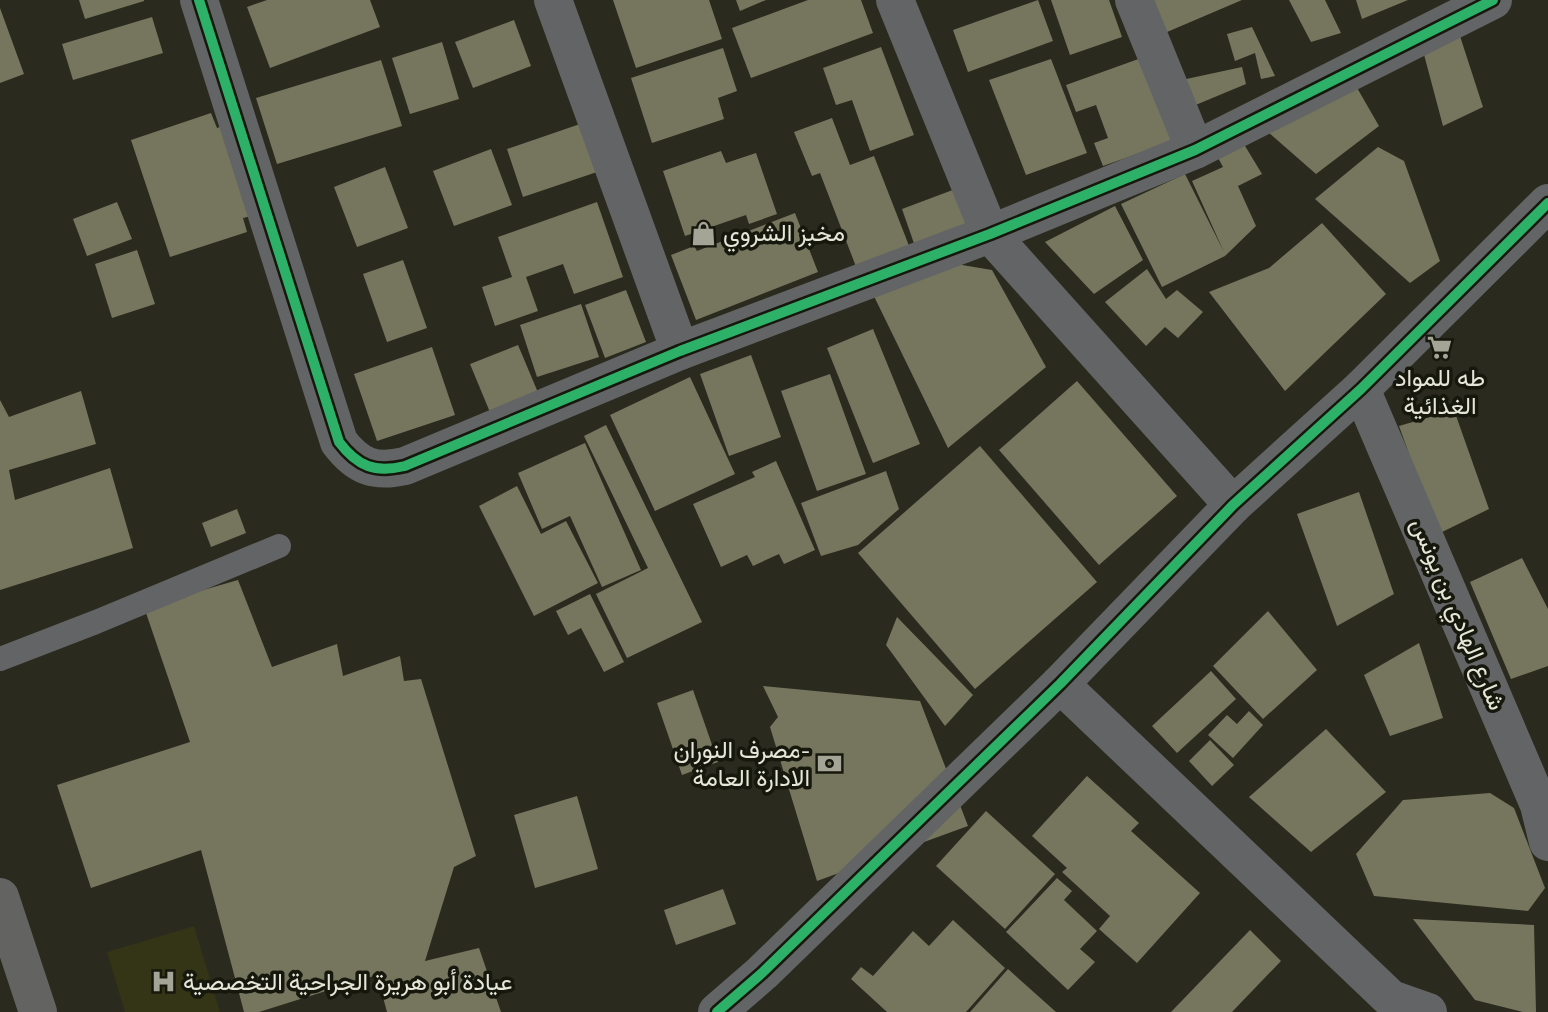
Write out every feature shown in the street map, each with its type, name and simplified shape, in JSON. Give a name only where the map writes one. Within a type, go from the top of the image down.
[{"type":"main road","points":[[0,897],[38,1012]]},
{"type":"street","points":[[199,0],[339,442],[351,457],[366,468],[386,471],[405,467],[680,351],[990,234],[1195,150],[1493,0]]},
{"type":"street","points":[[553,0],[680,351]]},
{"type":"street","points":[[895,0],[990,234],[1233,505]]},
{"type":"street","points":[[1134,0],[1195,150]]},
{"type":"street","points":[[717,1012],[762,973],[1060,684],[1233,505],[1362,389],[1548,203]]},
{"type":"street","name":"شارع الهادي بن يونس","points":[[1362,389],[1539,805],[1548,842]]},
{"type":"street","points":[[1060,684],[1391,999],[1428,1012]]},
{"type":"lane","points":[[0,659],[279,546]]},
{"type":"shaded area","name":"عيادة أبو هريرة الجراحية التخصصية","points":[[194,926],[220,1012],[125,1012],[107,952]]},
{"type":"building","points":[[79,0],[144,0],[144,1],[85,19]]},
{"type":"building","points":[[267,0],[370,0],[380,27],[270,68],[247,7]]},
{"type":"building","points":[[613,0],[709,0],[722,39],[636,68]]},
{"type":"building","points":[[736,0],[766,0],[740,11]]},
{"type":"building","points":[[808,0],[861,0],[873,33],[751,78],[732,28]]},
{"type":"building","points":[[1038,0],[1053,41],[968,72],[953,30]]},
{"type":"building","points":[[1051,0],[1109,0],[1122,37],[1070,55]]},
{"type":"building","points":[[1130,0],[1242,0],[1146,41]]},
{"type":"building","points":[[1289,0],[1325,0],[1341,33],[1311,42]]},
{"type":"building","points":[[1356,0],[1408,0],[1362,19]]},
{"type":"building","points":[[0,8],[24,74],[0,83]]},
{"type":"building","points":[[152,17],[163,53],[73,80],[62,44]]},
{"type":"building","points":[[514,20],[531,66],[473,88],[455,42]]},
{"type":"building","points":[[1252,27],[1275,76],[1261,79],[1255,53],[1235,61],[1227,34]]},
{"type":"building","points":[[1459,33],[1483,107],[1443,126],[1422,47]]},
{"type":"building","points":[[442,42],[459,99],[410,114],[392,58]]},
{"type":"building","points":[[881,47],[914,135],[870,151],[852,100],[836,105],[823,68]]},
{"type":"building","points":[[723,48],[737,91],[718,98],[724,119],[652,143],[631,78]]},
{"type":"building","points":[[1144,57],[1174,141],[1103,166],[1094,143],[1108,138],[1096,105],[1076,112],[1066,85]]},
{"type":"building","points":[[1051,59],[1087,153],[1026,175],[989,80]]},
{"type":"building","points":[[381,60],[402,126],[277,164],[256,98]]},
{"type":"building","points":[[1242,67],[1246,84],[1186,109],[1177,81]]},
{"type":"building","points":[[1356,86],[1379,126],[1316,174],[1260,125]]},
{"type":"building","points":[[211,113],[217,128],[229,124],[259,214],[243,218],[247,232],[170,257],[131,140]]},
{"type":"building","points":[[832,118],[850,165],[874,156],[913,256],[860,277],[820,173],[812,176],[794,132]]},
{"type":"building","points":[[580,124],[597,172],[523,197],[507,149]]},
{"type":"building","points":[[1239,136],[1262,174],[1238,186],[1256,226],[1225,256],[1162,287],[1121,204],[1185,174],[1224,252],[1192,181],[1223,167],[1217,156]]},
{"type":"building","points":[[1378,147],[1404,161],[1440,261],[1410,283],[1315,199]]},
{"type":"building","points":[[491,149],[512,205],[454,226],[433,171]]},
{"type":"building","points":[[721,151],[726,163],[756,153],[777,214],[749,224],[746,215],[685,236],[663,171]]},
{"type":"building","points":[[385,167],[408,228],[357,247],[334,187]]},
{"type":"building","points":[[958,188],[973,232],[917,252],[902,209]]},
{"type":"building","points":[[117,202],[132,239],[87,256],[73,219]]},
{"type":"building","points":[[597,202],[623,277],[574,294],[563,264],[526,277],[538,311],[495,326],[482,287],[512,277],[498,237]]},
{"type":"building","points":[[1115,206],[1143,260],[1094,294],[1045,242]]},
{"type":"building","points":[[795,213],[818,272],[696,320],[671,255],[694,246],[697,251]]},
{"type":"building","points":[[1322,223],[1386,294],[1285,391],[1209,292],[1269,268]]},
{"type":"building","points":[[137,250],[155,304],[112,318],[95,264]]},
{"type":"building","points":[[403,260],[427,328],[387,342],[363,274]]},
{"type":"building","points":[[932,260],[992,270],[1046,367],[948,448],[869,286]]},
{"type":"building","points":[[1147,269],[1166,299],[1177,290],[1203,312],[1178,338],[1165,327],[1146,346],[1105,302]]},
{"type":"building","points":[[626,290],[646,342],[605,358],[585,305]]},
{"type":"building","points":[[581,304],[599,357],[537,377],[520,325]]},
{"type":"building","points":[[873,329],[920,444],[873,463],[827,348]]},
{"type":"building","points":[[518,345],[542,402],[494,422],[470,364]]},
{"type":"building","points":[[432,347],[455,415],[377,441],[354,374]]},
{"type":"building","points":[[751,355],[781,437],[729,456],[700,374]]},
{"type":"building","points":[[830,374],[866,474],[817,491],[781,391]]},
{"type":"building","points":[[690,377],[735,474],[655,511],[610,415]]},
{"type":"building","points":[[1077,381],[1177,496],[1099,565],[999,450]]},
{"type":"building","points":[[81,391],[96,444],[9,470],[15,500],[110,468],[133,548],[0,590],[0,400],[9,417]]},
{"type":"building","points":[[1454,410],[1489,509],[1438,534],[1399,426]]},
{"type":"building","points":[[606,425],[702,622],[627,658],[596,594],[648,568],[584,436]]},
{"type":"building","points":[[585,443],[641,570],[602,587],[570,516],[542,529],[518,473]]},
{"type":"building","points":[[980,446],[1097,582],[975,689],[858,553]]},
{"type":"building","points":[[776,461],[815,550],[784,564],[779,554],[753,566],[747,555],[721,567],[693,504],[755,477],[752,472]]},
{"type":"building","points":[[886,471],[899,509],[858,545],[821,556],[801,503]]},
{"type":"building","points":[[517,486],[541,534],[566,521],[598,583],[534,616],[479,506]]},
{"type":"building","points":[[1359,492],[1394,594],[1337,626],[1297,514]]},
{"type":"building","points":[[237,509],[246,533],[211,547],[202,523]]},
{"type":"building","points":[[1522,558],[1548,609],[1548,666],[1511,679],[1470,582]]},
{"type":"building","points":[[238,580],[272,667],[337,644],[343,676],[400,656],[404,681],[421,679],[476,856],[454,867],[425,961],[479,948],[501,1012],[387,1012],[377,975],[259,1012],[244,1012],[201,850],[91,888],[57,785],[190,742],[144,607]]},
{"type":"building","points":[[590,594],[624,662],[604,672],[581,628],[568,635],[556,611]]},
{"type":"building","points":[[1268,611],[1317,670],[1263,719],[1213,666]]},
{"type":"building","points":[[897,617],[973,695],[945,726],[886,645]]},
{"type":"building","points":[[1419,643],[1443,718],[1390,736],[1364,675]]},
{"type":"building","points":[[1211,671],[1236,699],[1177,753],[1152,726]]},
{"type":"building","points":[[763,686],[920,701],[968,826],[817,881],[770,727],[778,717]]},
{"type":"building","points":[[693,690],[718,762],[682,775],[657,703]]},
{"type":"building","points":[[1249,711],[1263,725],[1233,758],[1208,735],[1227,715],[1237,724]]},
{"type":"building","points":[[1326,729],[1386,792],[1311,852],[1249,797]]},
{"type":"building","points":[[1210,740],[1234,765],[1212,786],[1189,761]]},
{"type":"building","points":[[1087,776],[1139,823],[1131,831],[1200,893],[1137,963],[1099,929],[1110,916],[1062,872],[1067,868],[1032,836]]},
{"type":"building","points":[[1490,793],[1514,808],[1545,888],[1528,911],[1374,896],[1356,854],[1403,800]]},
{"type":"building","points":[[577,796],[598,869],[535,888],[514,815]]},
{"type":"building","points":[[986,811],[1055,874],[1005,929],[936,866]]},
{"type":"building","points":[[1057,878],[1072,891],[1064,900],[1097,931],[1080,949],[1095,962],[1068,990],[1006,932]]},
{"type":"building","points":[[723,889],[736,924],[676,945],[664,910]]},
{"type":"building","points":[[1413,919],[1534,925],[1536,1012],[1523,1012],[1475,1000]]},
{"type":"building","points":[[953,920],[1005,968],[966,1012],[887,1012],[851,979],[861,967],[873,976],[913,931],[929,946]]},
{"type":"building","points":[[1250,930],[1281,961],[1232,1012],[1171,1012]]},
{"type":"building","points":[[1008,969],[1056,1012],[970,1012]]},
{"type":"cycle path","points":[[199,0],[339,442],[360,462],[385,469],[405,466],[680,351],[990,234],[1195,150],[1493,0]]},
{"type":"cycle path","points":[[717,1012],[762,973],[1060,684],[1233,505],[1361,389],[1548,203]]},
{"type":"place","name":"مخبز الشروي","points":[[703,233]]},
{"type":"place","name":"طه للمواد الغذائية","points":[[1440,347]]},
{"type":"place","name":"مصرف النوران- الادارة العامة","points":[[830,764]]},
{"type":"place","name":"عيادة أبو هريرة الجراحية التخصصية","points":[[163,982]]}]
